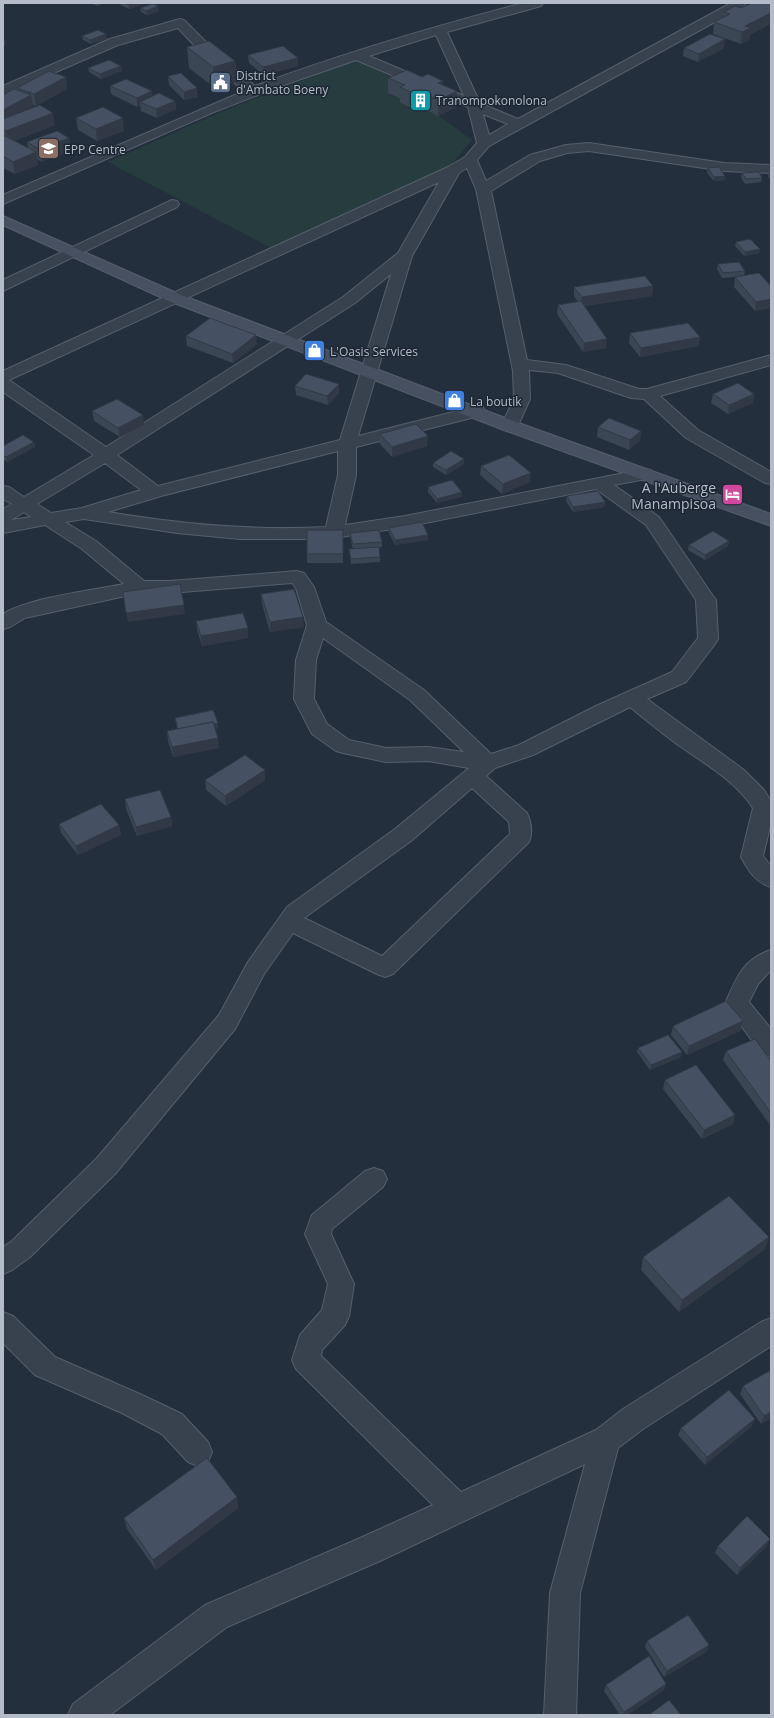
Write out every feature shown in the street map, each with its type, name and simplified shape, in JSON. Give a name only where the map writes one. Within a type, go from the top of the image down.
[{"type":"street","points":[[487,3],[495,14]]},
{"type":"street","points":[[3,200],[254,92],[356,54],[440,29],[537,3]]},
{"type":"street","points":[[3,377],[453,170],[470,160],[484,143],[740,3]]},
{"type":"street","points":[[3,90],[114,42],[195,18]]},
{"type":"street","points":[[180,23],[217,61],[254,92]]},
{"type":"street","points":[[440,29],[474,104],[484,143]]},
{"type":"street","points":[[356,54],[519,124]]},
{"type":"street","points":[[483,189],[535,158],[566,149],[589,147],[724,167],[771,169]]},
{"type":"street","points":[[470,160],[483,189],[520,364],[522,399],[510,426]]},
{"type":"street","points":[[334,532],[347,475],[347,444],[404,256],[453,170]]},
{"type":"street","points":[[3,286],[172,204]]},
{"type":"street","points":[[3,220],[72,253],[175,298],[368,372],[477,411],[510,426],[770,519]]},
{"type":"street","points":[[3,517],[106,455],[349,300],[404,256]]},
{"type":"street","points":[[520,364],[560,368],[637,394],[648,394],[771,360]]},
{"type":"street","points":[[3,384],[106,455],[155,492]]},
{"type":"street","points":[[648,394],[692,434],[771,479]]},
{"type":"street","points":[[3,527],[47,518],[84,513],[155,492],[477,411]]},
{"type":"street","points":[[84,513],[141,524],[237,532],[282,534],[334,532],[405,522],[598,482],[645,474]]},
{"type":"street","points":[[3,1262],[20,1249],[106,1166],[227,1022],[256,968],[295,913],[403,835],[480,770],[526,750],[632,698],[679,677],[708,639],[706,600],[653,521],[598,482]]},
{"type":"street","points":[[3,491],[89,545],[139,587]]},
{"type":"street","points":[[3,623],[18,613],[53,604],[139,587],[170,587],[297,577],[304,587],[316,626],[306,660],[304,699],[319,729],[342,746],[386,755],[428,754],[480,770]]},
{"type":"street","points":[[289,921],[385,968],[521,836],[519,819],[417,695],[316,626]]},
{"type":"street","points":[[632,698],[677,734],[728,769],[757,794],[764,807],[752,857],[760,869],[771,879]]},
{"type":"street","points":[[771,959],[763,962],[750,975],[737,1004],[771,1047]]},
{"type":"street","points":[[374,1179],[321,1223],[318,1234],[341,1284],[335,1316],[310,1344],[306,1360],[457,1509]]},
{"type":"street","points":[[3,1324],[46,1366],[132,1404],[172,1424],[198,1452]]},
{"type":"street","points":[[84,1715],[216,1616],[369,1550],[606,1440],[633,1419],[771,1331]]},
{"type":"street","points":[[560,1715],[565,1593],[606,1440]]},
{"type":"green space","points":[[354,60],[409,84],[388,94],[404,101],[399,103],[414,110],[420,108],[439,116],[472,140],[450,166],[271,248],[108,162],[216,114]]},
{"type":"building","points":[[124,3],[135,3],[129,5]]},
{"type":"building","points":[[752,3],[771,3],[771,13],[745,26],[751,28],[742,32],[714,22],[730,14],[724,12],[735,6],[741,8]]},
{"type":"building","points":[[153,4],[158,6],[146,11],[140,8]]},
{"type":"building","points":[[98,30],[106,34],[90,40],[82,36]]},
{"type":"building","points":[[710,34],[725,39],[699,54],[684,48]]},
{"type":"building","points":[[209,41],[235,61],[213,67],[187,47]]},
{"type":"building","points":[[283,46],[298,58],[263,67],[248,55]]},
{"type":"building","points":[[109,60],[121,66],[100,74],[88,68]]},
{"type":"building","points":[[407,70],[422,77],[428,74],[443,81],[438,83],[457,91],[439,100],[420,92],[415,94],[400,87],[405,85],[388,78]]},
{"type":"building","points":[[49,71],[66,77],[34,94],[17,88]]},
{"type":"building","points":[[181,73],[197,88],[184,92],[168,76]]},
{"type":"building","points":[[126,79],[152,91],[137,98],[110,86]]},
{"type":"building","points":[[14,89],[31,95],[3,110],[3,95]]},
{"type":"building","points":[[159,93],[175,101],[156,109],[140,102]]},
{"type":"building","points":[[40,105],[53,113],[6,131],[3,129],[3,119]]},
{"type":"building","points":[[103,107],[123,118],[96,129],[76,118]]},
{"type":"building","points":[[57,131],[69,138],[39,149],[27,142]]},
{"type":"building","points":[[5,136],[36,152],[13,162],[3,156],[3,137]]},
{"type":"building","points":[[719,167],[725,176],[714,177],[708,168]]},
{"type":"building","points":[[759,172],[762,178],[746,179],[742,173]]},
{"type":"building","points":[[750,239],[760,249],[745,252],[736,242]]},
{"type":"building","points":[[739,262],[745,271],[723,273],[718,264]]},
{"type":"building","points":[[759,273],[771,286],[771,299],[756,302],[735,277]]},
{"type":"building","points":[[645,276],[653,286],[582,297],[574,287]]},
{"type":"building","points":[[581,301],[607,339],[584,343],[558,305]]},
{"type":"building","points":[[210,318],[256,335],[232,354],[186,336]]},
{"type":"building","points":[[688,323],[700,337],[641,348],[630,333]]},
{"type":"building","points":[[306,374],[339,384],[327,396],[295,386]]},
{"type":"building","points":[[738,383],[754,394],[729,405],[713,394]]},
{"type":"building","points":[[117,399],[143,415],[118,428],[92,411]]},
{"type":"building","points":[[609,418],[641,431],[630,440],[598,427]]},
{"type":"building","points":[[416,424],[428,436],[392,447],[380,434]]},
{"type":"building","points":[[23,435],[34,442],[6,457],[3,455],[3,446]]},
{"type":"building","points":[[451,451],[464,459],[446,470],[433,463]]},
{"type":"building","points":[[509,455],[531,473],[503,484],[481,466]]},
{"type":"building","points":[[452,480],[462,492],[437,499],[428,487]]},
{"type":"building","points":[[598,491],[605,502],[573,507],[567,496]]},
{"type":"building","points":[[422,522],[428,535],[395,540],[389,528]]},
{"type":"building","points":[[307,530],[343,530],[343,554],[307,554]]},
{"type":"building","points":[[379,530],[382,542],[353,544],[350,533]]},
{"type":"building","points":[[713,531],[729,541],[705,555],[689,545]]},
{"type":"building","points":[[379,547],[380,557],[351,559],[349,549]]},
{"type":"building","points":[[180,584],[184,605],[126,613],[123,592]]},
{"type":"building","points":[[294,589],[303,617],[270,622],[261,594]]},
{"type":"building","points":[[243,613],[248,628],[201,636],[196,621]]},
{"type":"building","points":[[213,710],[218,723],[213,724],[213,722],[178,729],[175,718]]},
{"type":"building","points":[[213,722],[218,738],[172,747],[167,731]]},
{"type":"building","points":[[245,755],[265,770],[225,796],[205,780]]},
{"type":"building","points":[[160,790],[171,817],[136,827],[125,799]]},
{"type":"building","points":[[101,804],[119,825],[76,846],[59,824]]},
{"type":"building","points":[[726,1001],[743,1021],[689,1046],[673,1026]]},
{"type":"building","points":[[668,1035],[682,1052],[651,1065],[638,1048]]},
{"type":"building","points":[[755,1039],[771,1061],[771,1113],[726,1051]]},
{"type":"building","points":[[696,1065],[735,1115],[704,1130],[665,1080]]},
{"type":"building","points":[[729,1196],[769,1237],[682,1300],[643,1257]]},
{"type":"building","points":[[771,1370],[771,1412],[764,1416],[743,1386]]},
{"type":"building","points":[[729,1390],[755,1419],[707,1457],[681,1428]]},
{"type":"building","points":[[207,1458],[237,1497],[153,1560],[124,1518]]},
{"type":"building","points":[[747,1516],[770,1539],[740,1568],[718,1546]]},
{"type":"building","points":[[688,1615],[709,1645],[667,1671],[647,1641]]},
{"type":"building","points":[[649,1656],[666,1684],[624,1712],[606,1685]]},
{"type":"building","points":[[669,1700],[681,1715],[649,1715]]},
{"type":"place","name":"District d'Ambato Boeny","points":[[221,82]]},
{"type":"place","name":"Tranompokonolona","points":[[421,100]]},
{"type":"place","name":"EPP Centre","points":[[49,149]]},
{"type":"place","name":"L'Oasis Services","points":[[314,351]]},
{"type":"place","name":"La boutik","points":[[454,401]]},
{"type":"place","name":"A l'Auberge Manampisoa","points":[[732,495]]}]
